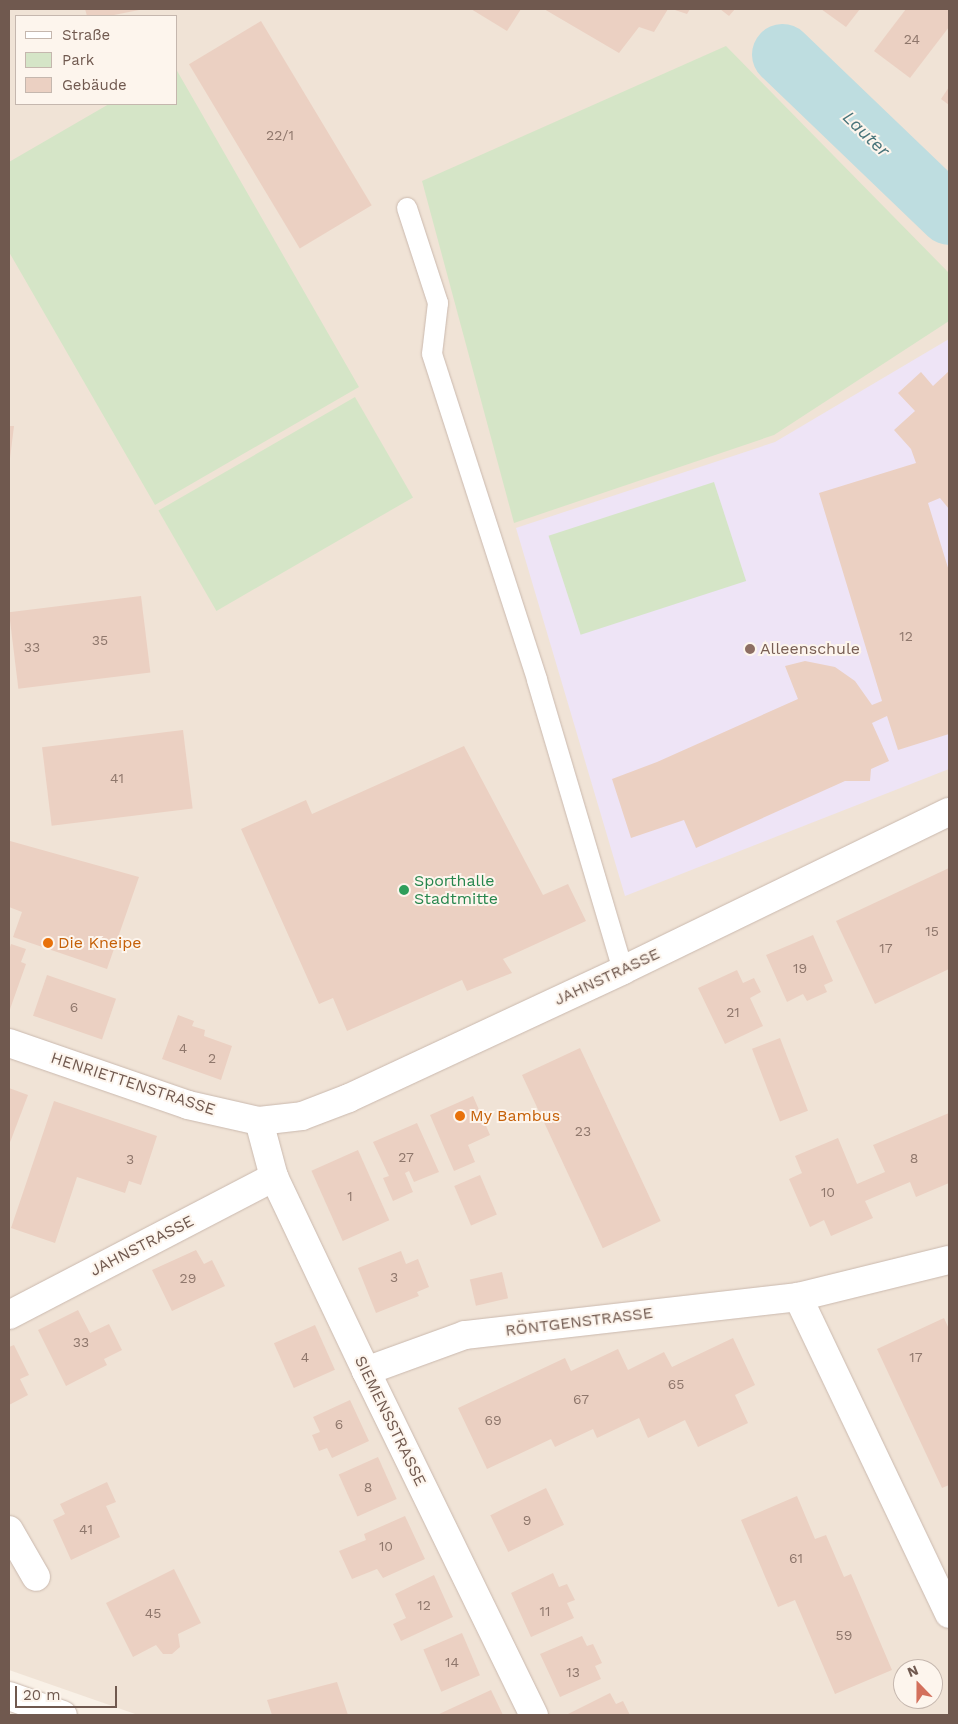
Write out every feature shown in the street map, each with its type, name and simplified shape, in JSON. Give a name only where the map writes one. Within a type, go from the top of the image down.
[{"type":"street","name":"JAHNSTRASSE","points":[[259,1121],[302,1116],[349,1098],[623,970],[949,812]]},
{"type":"street","name":"HENRIETTENSTRASSE","points":[[9,1043],[188,1105],[259,1121]]},
{"type":"street","name":"SIEMENSSTRASSE","points":[[259,1121],[274,1178],[534,1715]]},
{"type":"street","name":"JAHNSTRASSE","points":[[9,1315],[274,1178]]},
{"type":"street","name":"RÖNTGENSTRASSE","points":[[366,1371],[465,1335],[798,1296],[949,1260]]},
{"type":"street","points":[[798,1296],[949,1614]]},
{"type":"street","points":[[9,1530],[36,1577]]},
{"type":"street","points":[[9,1696],[63,1715]]},
{"type":"lane","points":[[407,208],[438,303],[432,354],[537,680],[623,970]]},
{"type":"shaded area","points":[[9,9],[949,9],[949,1715],[138,1715],[9,1670]]},
{"type":"shaded area","name":"Alleenschule","points":[[949,339],[949,769],[625,896],[516,528],[775,442]]},
{"type":"green space","points":[[726,46],[949,273],[949,321],[774,435],[514,523],[422,181]]},
{"type":"green space","points":[[178,72],[359,387],[155,505],[9,252],[9,162],[107,105],[178,105]]},
{"type":"green space","points":[[355,397],[413,497],[216,611],[158,510]]},
{"type":"green space","points":[[714,482],[746,581],[581,635],[549,536]]},
{"type":"building","points":[[85,9],[139,9],[114,15],[87,15]]},
{"type":"building","points":[[471,9],[521,9],[507,31]]},
{"type":"building","points":[[544,9],[668,9],[654,32],[639,27],[619,53]]},
{"type":"building","points":[[672,9],[690,9],[687,14]]},
{"type":"building","points":[[720,9],[735,9],[729,16]]},
{"type":"building","points":[[821,9],[860,9],[846,27]]},
{"type":"building","points":[[906,9],[949,9],[949,27],[910,78],[874,51]]},
{"type":"building","points":[[261,21],[372,205],[300,249],[189,64]]},
{"type":"building","points":[[949,87],[949,105],[941,99]]},
{"type":"building","points":[[949,371],[949,509],[940,498],[928,503],[949,571],[949,734],[898,750],[887,716],[872,723],[889,761],[871,769],[870,781],[845,781],[696,848],[684,820],[631,838],[612,779],[657,762],[798,699],[785,666],[805,661],[835,667],[855,681],[872,705],[882,701],[819,493],[916,463],[911,449],[894,430],[915,411],[898,393],[921,372],[933,386]]},
{"type":"building","points":[[9,426],[14,426],[10,458],[9,458]]},
{"type":"building","points":[[141,596],[150,672],[18,689],[9,612]]},
{"type":"building","points":[[183,730],[193,808],[52,826],[42,747]]},
{"type":"building","name":"Sporthalle Stadtmitte","points":[[464,746],[543,895],[568,884],[586,921],[503,959],[512,973],[467,991],[462,980],[347,1031],[333,998],[319,1004],[241,829],[306,800],[312,814]]},
{"type":"building","points":[[10,841],[139,877],[107,969],[13,937],[22,912],[9,907]]},
{"type":"building","points":[[949,868],[949,969],[875,1004],[836,921]]},
{"type":"building","points":[[813,935],[833,981],[824,985],[827,992],[807,1001],[803,994],[787,1002],[766,955]]},
{"type":"building","points":[[11,944],[26,949],[21,962],[26,964],[9,1012],[9,950]]},
{"type":"building","points":[[737,970],[743,983],[754,978],[761,992],[750,998],[763,1026],[725,1044],[698,988]]},
{"type":"building","points":[[47,975],[116,999],[102,1039],[33,1016]]},
{"type":"building","points":[[178,1015],[194,1021],[192,1026],[205,1030],[204,1036],[232,1046],[221,1080],[162,1059]]},
{"type":"building","points":[[780,1038],[808,1111],[780,1122],[752,1049]]},
{"type":"building","points":[[580,1048],[661,1221],[603,1248],[522,1075]]},
{"type":"building","points":[[9,1088],[28,1095],[9,1145]]},
{"type":"building","points":[[473,1096],[490,1135],[468,1145],[475,1162],[454,1171],[430,1115]]},
{"type":"building","points":[[54,1101],[157,1136],[141,1185],[129,1181],[125,1193],[77,1177],[55,1243],[11,1228]]},
{"type":"building","points":[[949,1113],[949,1183],[916,1197],[910,1182],[865,1201],[873,1218],[831,1236],[824,1220],[810,1227],[789,1179],[802,1173],[795,1156],[838,1138],[857,1184],[885,1172],[873,1145]]},
{"type":"building","points":[[417,1123],[439,1172],[414,1182],[409,1171],[405,1173],[413,1192],[393,1201],[383,1178],[389,1176],[373,1142]]},
{"type":"building","points":[[358,1150],[389,1220],[343,1241],[311,1171]]},
{"type":"building","points":[[480,1175],[497,1215],[471,1226],[454,1186]]},
{"type":"building","points":[[196,1250],[204,1264],[212,1260],[225,1286],[172,1311],[152,1270]]},
{"type":"building","points":[[401,1251],[406,1264],[418,1259],[429,1287],[417,1292],[419,1296],[376,1313],[358,1268]]},
{"type":"building","points":[[502,1272],[508,1298],[476,1306],[470,1279]]},
{"type":"building","points":[[78,1310],[90,1333],[109,1324],[122,1350],[104,1359],[107,1365],[66,1386],[38,1330]]},
{"type":"building","points":[[944,1318],[949,1329],[949,1485],[942,1488],[877,1349]]},
{"type":"building","points":[[315,1325],[335,1370],[294,1388],[274,1343]]},
{"type":"building","points":[[733,1338],[755,1385],[735,1395],[748,1423],[698,1447],[685,1420],[648,1438],[639,1418],[597,1438],[593,1429],[555,1447],[551,1439],[487,1469],[458,1408],[565,1358],[571,1371],[618,1349],[628,1370],[664,1352],[672,1367]]},
{"type":"building","points":[[14,1345],[29,1375],[20,1379],[28,1395],[9,1405],[9,1347]]},
{"type":"building","points":[[350,1400],[369,1441],[332,1458],[327,1448],[319,1451],[312,1435],[320,1432],[313,1417]]},
{"type":"building","points":[[378,1457],[397,1499],[357,1517],[339,1474]]},
{"type":"building","points":[[107,1482],[116,1502],[106,1506],[120,1537],[71,1560],[53,1520],[65,1514],[60,1504]]},
{"type":"building","points":[[546,1488],[564,1525],[508,1552],[490,1515]]},
{"type":"building","points":[[797,1496],[815,1539],[826,1535],[844,1577],[851,1574],[892,1670],[835,1694],[795,1600],[778,1607],[741,1520]]},
{"type":"building","points":[[405,1516],[425,1559],[383,1578],[377,1569],[352,1579],[339,1551],[366,1540],[364,1534]]},
{"type":"building","points":[[174,1569],[201,1623],[178,1634],[180,1647],[172,1654],[163,1654],[156,1645],[133,1657],[106,1603]]},
{"type":"building","points":[[553,1573],[559,1587],[567,1584],[575,1600],[567,1603],[574,1618],[531,1637],[511,1593]]},
{"type":"building","points":[[434,1575],[453,1617],[401,1641],[393,1624],[406,1618],[395,1594]]},
{"type":"building","points":[[462,1633],[480,1675],[441,1692],[423,1649]]},
{"type":"building","points":[[582,1636],[587,1646],[593,1644],[602,1663],[595,1666],[601,1679],[560,1697],[540,1654]]},
{"type":"building","points":[[337,1682],[348,1715],[272,1715],[267,1700]]},
{"type":"building","points":[[491,1690],[503,1715],[437,1715]]},
{"type":"building","points":[[610,1693],[616,1704],[623,1701],[630,1715],[568,1714]]},
{"type":"waterway","name":"Lauter","points":[[782,54],[949,214]]},
{"type":"place","name":"Alleenschule","points":[[750,649]]},
{"type":"place","name":"Sporthalle Stadtmitte","points":[[404,890]]},
{"type":"place","name":"Die Kneipe","points":[[48,943]]},
{"type":"place","name":"My Bambus","points":[[460,1116]]}]
